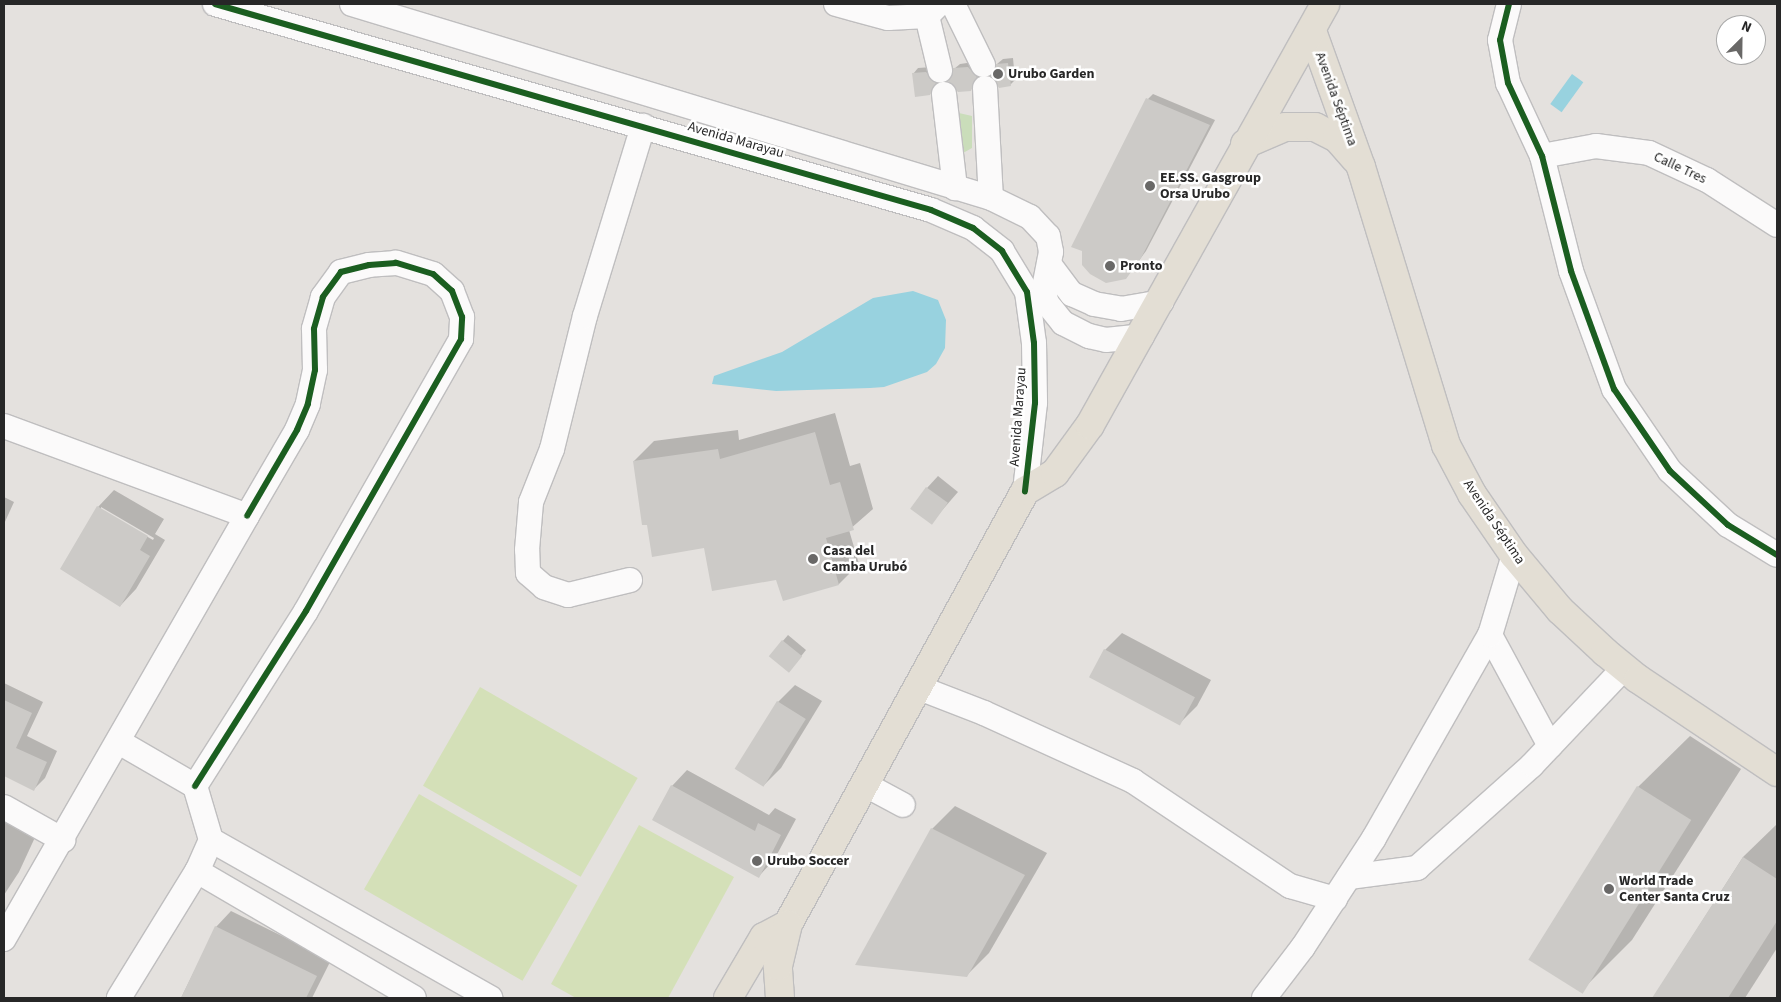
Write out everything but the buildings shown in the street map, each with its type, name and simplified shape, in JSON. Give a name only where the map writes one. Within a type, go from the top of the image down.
[{"type":"main road","points":[[780,998],[778,966],[788,924],[917,687],[1025,491],[1055,473],[1090,425],[1161,302],[1245,144],[1312,31],[1325,4]]},
{"type":"main road","name":"Avenida Séptima","points":[[1312,31],[1361,167],[1446,445],[1472,494],[1514,555],[1560,610],[1624,668],[1777,772]]},
{"type":"main road","name":"Avenida Séptima","points":[[1245,144],[1285,127],[1315,127],[1337,138],[1361,167]]},
{"type":"main road","points":[[734,996],[764,937],[788,924]]},
{"type":"street","name":"Avenida Marayau","points":[[215,4],[931,210],[973,228],[1002,251],[1026,292],[1034,344],[1035,403],[1025,491]]},
{"type":"street","name":"Avenida Marayau","points":[[352,4],[991,198],[1030,217],[1042,227],[1048,236],[1049,264],[1044,287],[1046,302],[1064,323],[1089,336],[1106,340],[1142,336]]},
{"type":"street","points":[[836,4],[888,18],[933,10],[940,70]]},
{"type":"street","points":[[953,4],[983,65]]},
{"type":"street","points":[[1509,4],[1500,40],[1508,82],[1542,156],[1571,271],[1614,389],[1670,471],[1728,525],[1777,555]]},
{"type":"street","points":[[984,88],[991,198]]},
{"type":"street","points":[[944,94],[955,188]]},
{"type":"street","points":[[630,580],[568,594],[544,588],[528,573],[527,550],[531,502],[552,449],[585,316],[643,126]]},
{"type":"street","name":"Calle Tres","points":[[1542,156],[1596,146],[1649,153],[1707,180],[1777,225]]},
{"type":"street","points":[[4,939],[63,840],[297,430],[308,404],[315,370],[314,329],[323,297],[340,272],[369,265],[396,263],[433,274],[452,291],[462,317],[461,339],[306,611],[195,786]]},
{"type":"street","points":[[1049,264],[1072,294],[1094,304],[1121,309],[1161,302]]},
{"type":"street","points":[[4,426],[247,516]]},
{"type":"street","points":[[1264,998],[1303,948],[1349,877],[1490,635],[1514,555]]},
{"type":"street","points":[[1490,635],[1550,746]]},
{"type":"street","points":[[1349,877],[1417,868],[1550,746],[1624,668]]},
{"type":"street","points":[[917,687],[984,713],[1132,781],[1290,886],[1335,899]]},
{"type":"street","points":[[119,742],[195,786],[211,840],[197,871],[119,998]]},
{"type":"street","points":[[864,784],[903,804]]},
{"type":"street","points":[[4,807],[63,840]]},
{"type":"street","points":[[211,840],[490,998]]},
{"type":"street","points":[[197,871],[414,998]]},
{"type":"green space","points":[[959,113],[972,116],[972,148],[963,153],[959,150],[955,117]]},
{"type":"green space","points":[[480,687],[638,778],[581,877],[423,786]]},
{"type":"green space","points":[[419,794],[577,885],[522,981],[364,889]]},
{"type":"green space","points":[[639,825],[734,877],[668,998],[576,998],[551,984]]},
{"type":"water","points":[[1572,74],[1583,82],[1562,112],[1550,104]]},
{"type":"water","points":[[913,291],[938,300],[946,320],[945,348],[936,364],[927,372],[884,387],[870,388],[776,391],[712,384],[714,376],[782,352],[873,298]]},
{"type":"cycle path","points":[[215,4],[931,210],[973,228],[1002,251],[1027,292],[1034,343],[1035,403],[1025,491]]},
{"type":"cycle path","points":[[1509,4],[1500,40],[1508,83],[1542,156],[1571,271],[1614,389],[1670,471],[1728,525],[1777,555]]},
{"type":"cycle path","points":[[195,786],[306,611],[461,339],[462,317],[452,291],[433,274],[396,263],[369,265],[341,272],[323,297],[314,329],[315,370],[308,404],[297,430],[247,516]]},
{"type":"place","name":"Urubo Garden","points":[[998,74]]},
{"type":"place","name":"EE.SS. Gasgroup Orsa Urubo","points":[[1150,186]]},
{"type":"place","name":"Pronto","points":[[1110,266]]},
{"type":"place","name":"Casa del Camba Urubó","points":[[813,559]]},
{"type":"place","name":"Urubo Soccer","points":[[757,861]]},
{"type":"place","name":"World Trade Center Santa Cruz","points":[[1609,889]]}]
